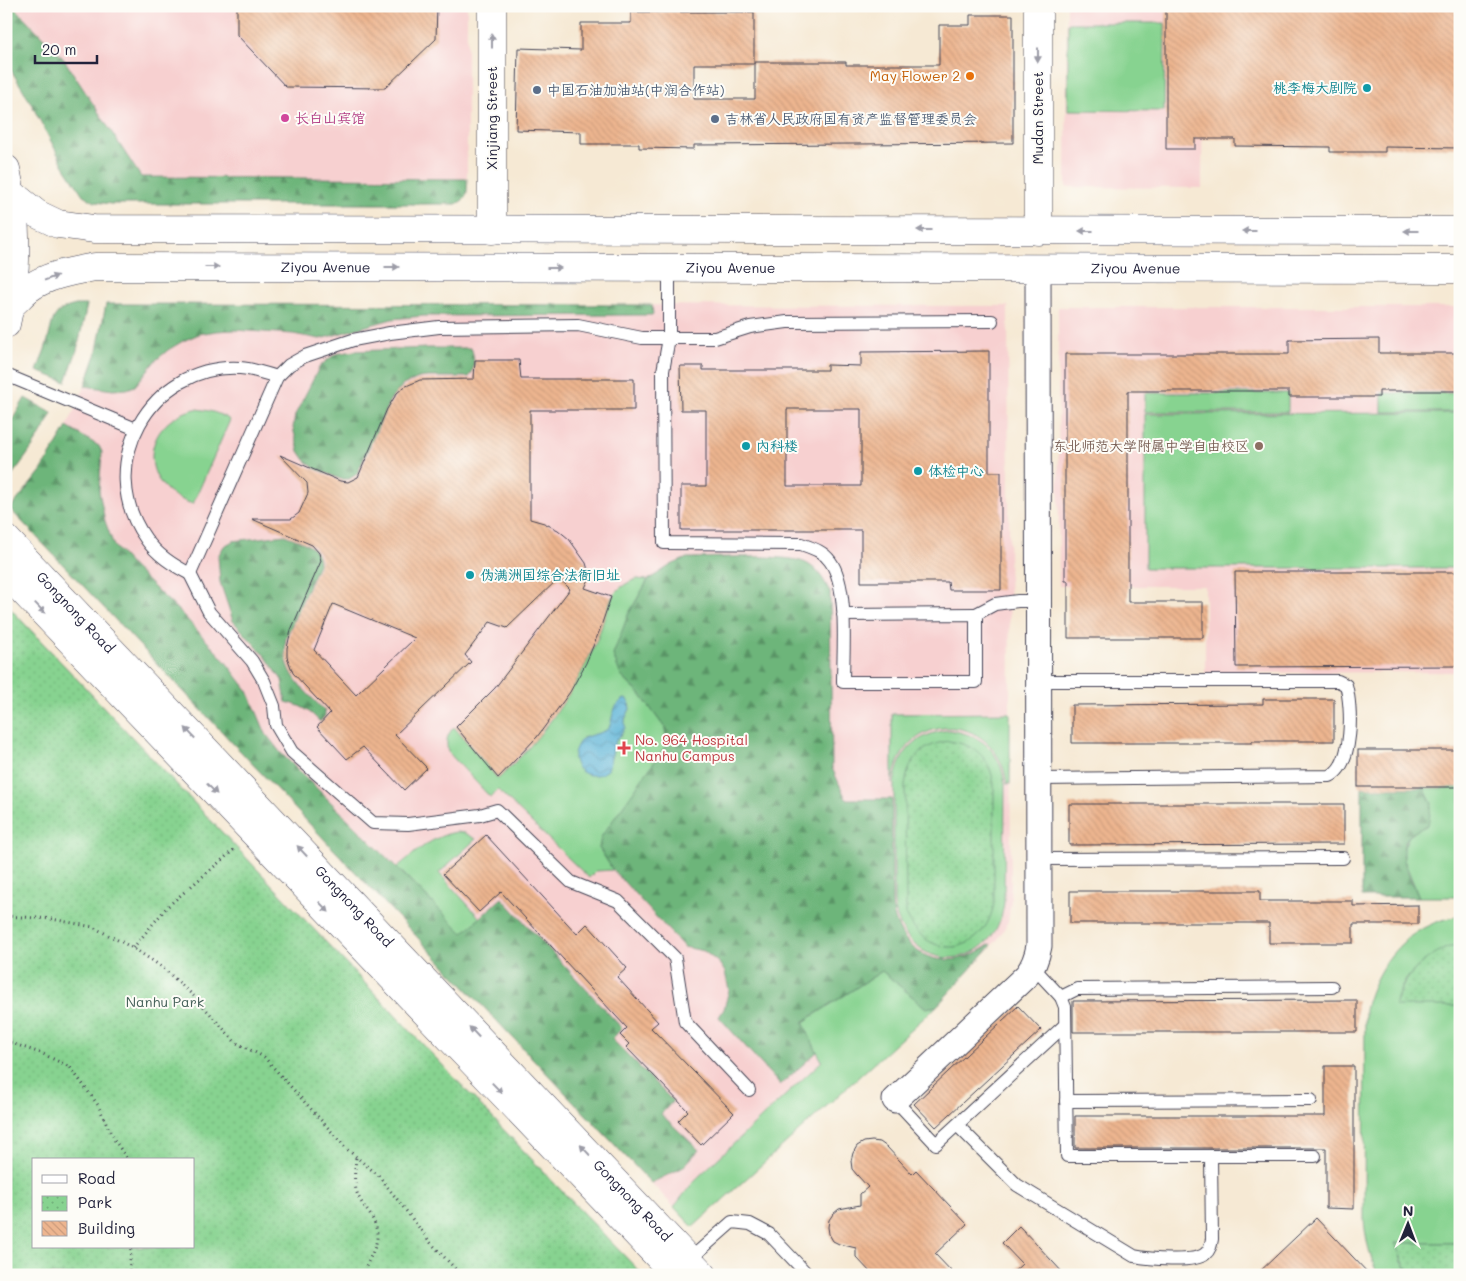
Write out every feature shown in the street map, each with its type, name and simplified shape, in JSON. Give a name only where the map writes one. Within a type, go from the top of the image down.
[{"type":"main road","name":"Xinjiang Street","points":[[492,6],[492,230]]},
{"type":"main road","name":"Mudan Street","points":[[1038,6],[1038,231]]},
{"type":"main road","points":[[9,182],[37,214],[58,224],[94,229],[1460,231]]},
{"type":"main road","points":[[8,315],[16,265],[16,232],[9,182]]},
{"type":"main road","name":"Ziyou Avenue","points":[[8,315],[29,288],[71,271],[95,267],[1460,268]]},
{"type":"main road","name":"Gongnong Road","points":[[6,539],[689,1270]]},
{"type":"main road","name":"Gongnong Road","points":[[6,573],[254,833],[689,1270]]},
{"type":"street","points":[[894,1100],[1020,982],[1032,967],[1037,957],[1039,946],[1038,268]]},
{"type":"lane","points":[[669,268],[669,338],[663,371],[664,543],[801,544],[820,551],[831,561],[840,583],[843,615],[843,682],[976,682],[976,614]]},
{"type":"lane","points":[[190,574],[277,377],[289,365],[305,356],[353,340],[439,327],[578,325],[642,338],[715,338],[750,327],[787,322],[992,321]]},
{"type":"lane","points":[[277,377],[241,368],[222,368],[186,379],[156,401],[136,429],[129,450],[126,468],[126,488],[130,506],[136,523],[146,539],[159,554],[173,565],[190,574],[209,612],[252,661],[264,681],[274,706],[276,725],[292,752],[372,823],[408,824],[480,815],[497,810],[571,882],[618,901],[675,958],[685,1022],[749,1090]]},
{"type":"lane","points":[[6,375],[136,429]]},
{"type":"lane","points":[[843,615],[976,614],[995,604],[1039,601]]},
{"type":"lane","points":[[1039,681],[1338,681],[1346,685],[1348,694],[1350,737],[1347,752],[1336,773],[1330,776],[1039,779]]},
{"type":"lane","points":[[1039,859],[1343,858]]},
{"type":"lane","points":[[1032,967],[1061,997],[1065,1006],[1067,1156],[1315,1156]]},
{"type":"lane","points":[[1061,997],[1077,988],[1332,987]]},
{"type":"lane","points":[[894,1100],[936,1144],[1065,1025]]},
{"type":"lane","points":[[1066,1101],[1312,1100]]},
{"type":"lane","points":[[958,1124],[1017,1185],[1134,1256],[1146,1259],[1195,1258],[1205,1255],[1210,1248],[1212,1239],[1211,1156]]},
{"type":"lane","points":[[689,1270],[732,1222],[750,1224],[769,1234],[808,1275]]},
{"type":"path","points":[[133,948],[167,908],[254,833]]},
{"type":"path","points":[[6,916],[52,919],[94,927],[133,948],[162,967],[197,1000],[235,1042],[264,1057],[348,1150],[379,1176],[431,1243],[461,1275]]},
{"type":"path","points":[[6,1041],[43,1054],[70,1067],[98,1105],[113,1138],[127,1158]]},
{"type":"path","points":[[356,1157],[354,1178],[357,1194],[371,1214],[376,1228],[377,1241],[363,1275]]},
{"type":"path","points":[[128,1275],[131,1248]]},
{"type":"shaded area","name":"长白山宾馆","points":[[14,6],[467,6],[467,179],[141,177],[63,58]]},
{"type":"shaded area","points":[[1067,6],[1203,6],[1202,188],[1066,187]]},
{"type":"shaded area","name":"No. 964 Hospital Nanhu Campus","points":[[106,304],[1008,306],[1011,901],[1008,922],[998,939],[937,1006],[693,1227],[10,509],[41,471],[63,435],[81,396],[96,355]]},
{"type":"shaded area","name":"东北师范大学附属中学自由校区","points":[[1058,307],[1460,307],[1460,672],[1205,673],[1205,586],[1059,586]]},
{"type":"green space","points":[[15,8],[63,58],[141,177],[467,179],[466,195],[463,200],[456,204],[111,204],[95,202],[83,195],[64,166],[27,96],[6,62],[6,16]]},
{"type":"green space","points":[[1068,23],[1165,23],[1164,111],[1068,110]]},
{"type":"green space","points":[[106,304],[652,305],[653,315],[423,316],[392,319],[320,339],[293,334],[234,330],[216,331],[199,334],[183,341],[155,361],[135,386],[127,389],[113,390],[85,386],[96,355]]},
{"type":"green space","points":[[76,305],[87,305],[77,350],[66,382],[37,371],[54,318],[61,310]]},
{"type":"green space","points":[[471,348],[474,363],[471,374],[469,377],[419,378],[403,385],[390,400],[357,474],[349,479],[340,479],[314,468],[305,460],[299,451],[293,428],[295,415],[320,366],[335,354],[354,351]]},
{"type":"green space","points":[[1145,393],[1288,393],[1288,412],[1145,412]]},
{"type":"green space","points":[[1382,393],[1460,393],[1460,412],[1382,412]]},
{"type":"green space","points":[[25,398],[52,413],[31,449],[6,482],[6,431]]},
{"type":"green space","points":[[195,409],[214,412],[230,420],[193,504],[175,496],[162,484],[154,471],[152,456],[155,441],[163,428],[177,416]]},
{"type":"green space","points":[[1460,413],[1460,568],[1145,568],[1145,414]]},
{"type":"green space","points":[[67,427],[99,446],[102,452],[99,491],[105,521],[114,546],[183,615],[225,661],[248,691],[266,734],[280,752],[463,933],[502,898],[622,1028],[612,1039],[673,1101],[661,1114],[699,1150],[682,1168],[651,1183],[10,509],[41,471]]},
{"type":"green space","points":[[285,535],[307,544],[316,551],[318,556],[319,562],[286,638],[285,650],[290,670],[295,679],[325,711],[325,716],[320,722],[304,709],[286,702],[282,680],[265,656],[233,621],[220,582],[218,556],[224,546],[233,541]]},
{"type":"green space","points":[[687,558],[783,558],[806,563],[820,575],[830,592],[832,768],[846,799],[892,799],[892,904],[896,923],[904,938],[915,949],[928,956],[942,960],[958,959],[974,954],[990,944],[992,945],[937,1006],[926,1008],[882,971],[803,1022],[817,1052],[780,1085],[719,1017],[724,1009],[729,990],[725,972],[719,963],[704,951],[684,947],[613,870],[599,848],[601,837],[667,744],[665,728],[640,694],[621,676],[613,655],[628,615],[648,580],[671,565]]},
{"type":"green space","points":[[637,579],[648,580],[628,615],[621,676],[640,694],[665,728],[667,744],[599,848],[613,870],[596,871],[589,878],[498,790],[490,797],[448,752],[447,739],[454,727],[498,779],[514,764],[555,715],[588,660],[613,596],[627,583]],"holes":[[[625,699],[630,709],[625,719],[623,732],[615,742],[611,757],[582,738],[602,733],[610,728],[614,712]]]},
{"type":"green space","name":"Nanhu Park","points":[[6,604],[556,1185],[643,1275],[6,1275]]},
{"type":"green space","points":[[1010,713],[1010,784],[1007,784],[1000,759],[986,742],[969,731],[949,728],[930,731],[912,742],[899,759],[892,784],[892,714]]},
{"type":"green space","points":[[949,730],[971,736],[988,746],[999,762],[1005,784],[1004,903],[997,927],[984,944],[968,954],[949,958],[931,954],[914,944],[901,927],[894,903],[894,784],[900,762],[911,746],[927,735]]},
{"type":"green space","points":[[949,741],[967,746],[980,754],[989,767],[994,785],[994,903],[989,921],[980,934],[968,943],[955,947],[941,946],[928,940],[916,930],[906,914],[905,785],[907,776],[918,754],[931,746]]},
{"type":"green space","points":[[1362,788],[1424,788],[1432,804],[1428,825],[1410,835],[1403,849],[1406,866],[1419,897],[1362,897]]},
{"type":"green space","points":[[1424,788],[1460,788],[1460,897],[1419,897],[1404,860],[1404,847],[1409,836],[1415,832],[1432,804]]},
{"type":"green space","points":[[456,832],[465,833],[476,839],[439,873],[480,918],[463,934],[397,867],[432,841]]},
{"type":"green space","points":[[1460,916],[1460,944],[1440,952],[1413,971],[1402,986],[1395,1005],[1460,1006],[1460,1243],[1396,1243],[1402,1262],[1411,1275],[1378,1275],[1369,1249],[1364,1221],[1365,1009],[1378,975],[1398,948],[1425,927],[1442,920]]},
{"type":"green space","points":[[1460,944],[1460,1006],[1395,1006],[1404,984],[1419,966],[1437,952]]},
{"type":"green space","points":[[882,971],[926,1008],[937,1006],[693,1227],[674,1207],[695,1180],[822,1061],[802,1023]]},
{"type":"green space","points":[[1395,1243],[1460,1243],[1460,1275],[1411,1275]]},
{"type":"water","points":[[625,699],[629,701],[630,709],[625,719],[625,728],[615,742],[608,770],[600,774],[586,774],[576,765],[574,759],[574,752],[578,744],[584,738],[609,728],[615,708]]},
{"type":"building","points":[[237,6],[437,6],[436,39],[385,88],[286,87],[237,35]]},
{"type":"building","points":[[1166,6],[1460,7],[1460,148],[1385,147],[1385,152],[1330,152],[1330,147],[1235,146],[1235,139],[1195,139],[1195,149],[1166,149]]},
{"type":"building","points":[[631,12],[754,12],[754,64],[694,64],[694,99],[755,99],[755,62],[846,62],[846,65],[939,65],[939,25],[970,25],[970,15],[1013,15],[1013,143],[694,145],[694,149],[639,148],[639,144],[581,144],[581,132],[516,130],[518,48],[581,50],[581,23],[631,23]]},
{"type":"building","points":[[1379,339],[1379,353],[1460,353],[1460,391],[1379,391],[1379,397],[1289,397],[1289,391],[1128,391],[1128,602],[1203,602],[1203,638],[1068,638],[1068,581],[1065,581],[1065,354],[1289,354],[1289,340]]},
{"type":"building","points":[[989,351],[989,472],[1001,472],[1001,590],[949,590],[948,582],[861,582],[861,530],[681,530],[681,486],[706,486],[706,410],[681,410],[680,366],[703,366],[703,370],[827,370],[827,365],[861,366],[861,352]],"holes":[[[787,409],[861,409],[861,486],[787,486]]]},
{"type":"building","name":"伪满洲国综合法衙旧址","points":[[475,360],[519,360],[521,379],[634,379],[634,410],[530,410],[530,519],[558,530],[569,539],[586,563],[590,577],[585,588],[611,597],[586,663],[570,692],[537,737],[498,778],[456,727],[495,688],[570,589],[559,578],[507,628],[490,622],[465,655],[471,662],[395,735],[427,768],[404,790],[363,747],[347,759],[317,727],[330,713],[293,673],[287,657],[287,648],[291,630],[321,561],[319,553],[312,545],[252,519],[291,519],[299,513],[308,493],[307,483],[280,455],[340,481],[348,482],[358,477],[387,409],[397,393],[404,387],[420,380],[474,379]],"holes":[[[333,604],[415,638],[356,695],[314,650]]]},
{"type":"building","points":[[1235,572],[1460,572],[1460,666],[1236,667]]},
{"type":"building","points":[[1263,699],[1334,699],[1334,741],[1072,743],[1072,705],[1263,704]]},
{"type":"building","points":[[1358,750],[1460,750],[1460,787],[1358,787]]},
{"type":"building","points":[[1069,804],[1344,804],[1344,844],[1069,845]]},
{"type":"building","points":[[486,835],[577,934],[587,924],[627,968],[617,977],[658,1022],[651,1028],[734,1113],[701,1145],[678,1121],[688,1111],[626,1047],[629,1044],[620,1035],[627,1028],[501,892],[479,912],[443,874]]},
{"type":"building","points":[[1070,891],[1260,891],[1260,901],[1353,901],[1353,906],[1418,905],[1418,924],[1353,924],[1353,943],[1269,943],[1269,923],[1070,923]]},
{"type":"building","points":[[1357,1000],[1357,1032],[1073,1032],[1073,1001]]},
{"type":"building","points":[[1018,1006],[1041,1030],[936,1127],[914,1104]]},
{"type":"building","points":[[1325,1066],[1354,1066],[1354,1209],[1326,1208],[1326,1148],[1075,1148],[1075,1116],[1325,1116]]},
{"type":"building","points":[[864,1142],[880,1142],[887,1147],[912,1174],[916,1170],[967,1224],[935,1254],[955,1275],[873,1275],[856,1257],[856,1248],[833,1241],[829,1234],[829,1220],[839,1209],[860,1205],[860,1194],[868,1187],[852,1169],[853,1153],[857,1146]]},
{"type":"building","points":[[1316,1218],[1370,1275],[1256,1275]]},
{"type":"building","points":[[1019,1226],[1065,1275],[1010,1275],[1022,1264],[1002,1243]]},
{"type":"place","name":"May Flower 2","points":[[970,76]]},
{"type":"place","name":"桃李梅大剧院","points":[[1367,88]]},
{"type":"place","name":"中国石油加油站(中润合作站)","points":[[537,90]]},
{"type":"place","name":"长白山宾馆","points":[[285,118]]},
{"type":"place","name":"吉林省人民政府国有资产监督管理委员会","points":[[715,119]]},
{"type":"place","name":"内科楼","points":[[746,446]]},
{"type":"place","name":"东北师范大学附属中学自由校区","points":[[1259,446]]},
{"type":"place","name":"体检中心","points":[[918,471]]},
{"type":"place","name":"伪满洲国综合法衙旧址","points":[[470,575]]},
{"type":"place","name":"No. 964 Hospital Nanhu Campus","points":[[624,748]]}]
